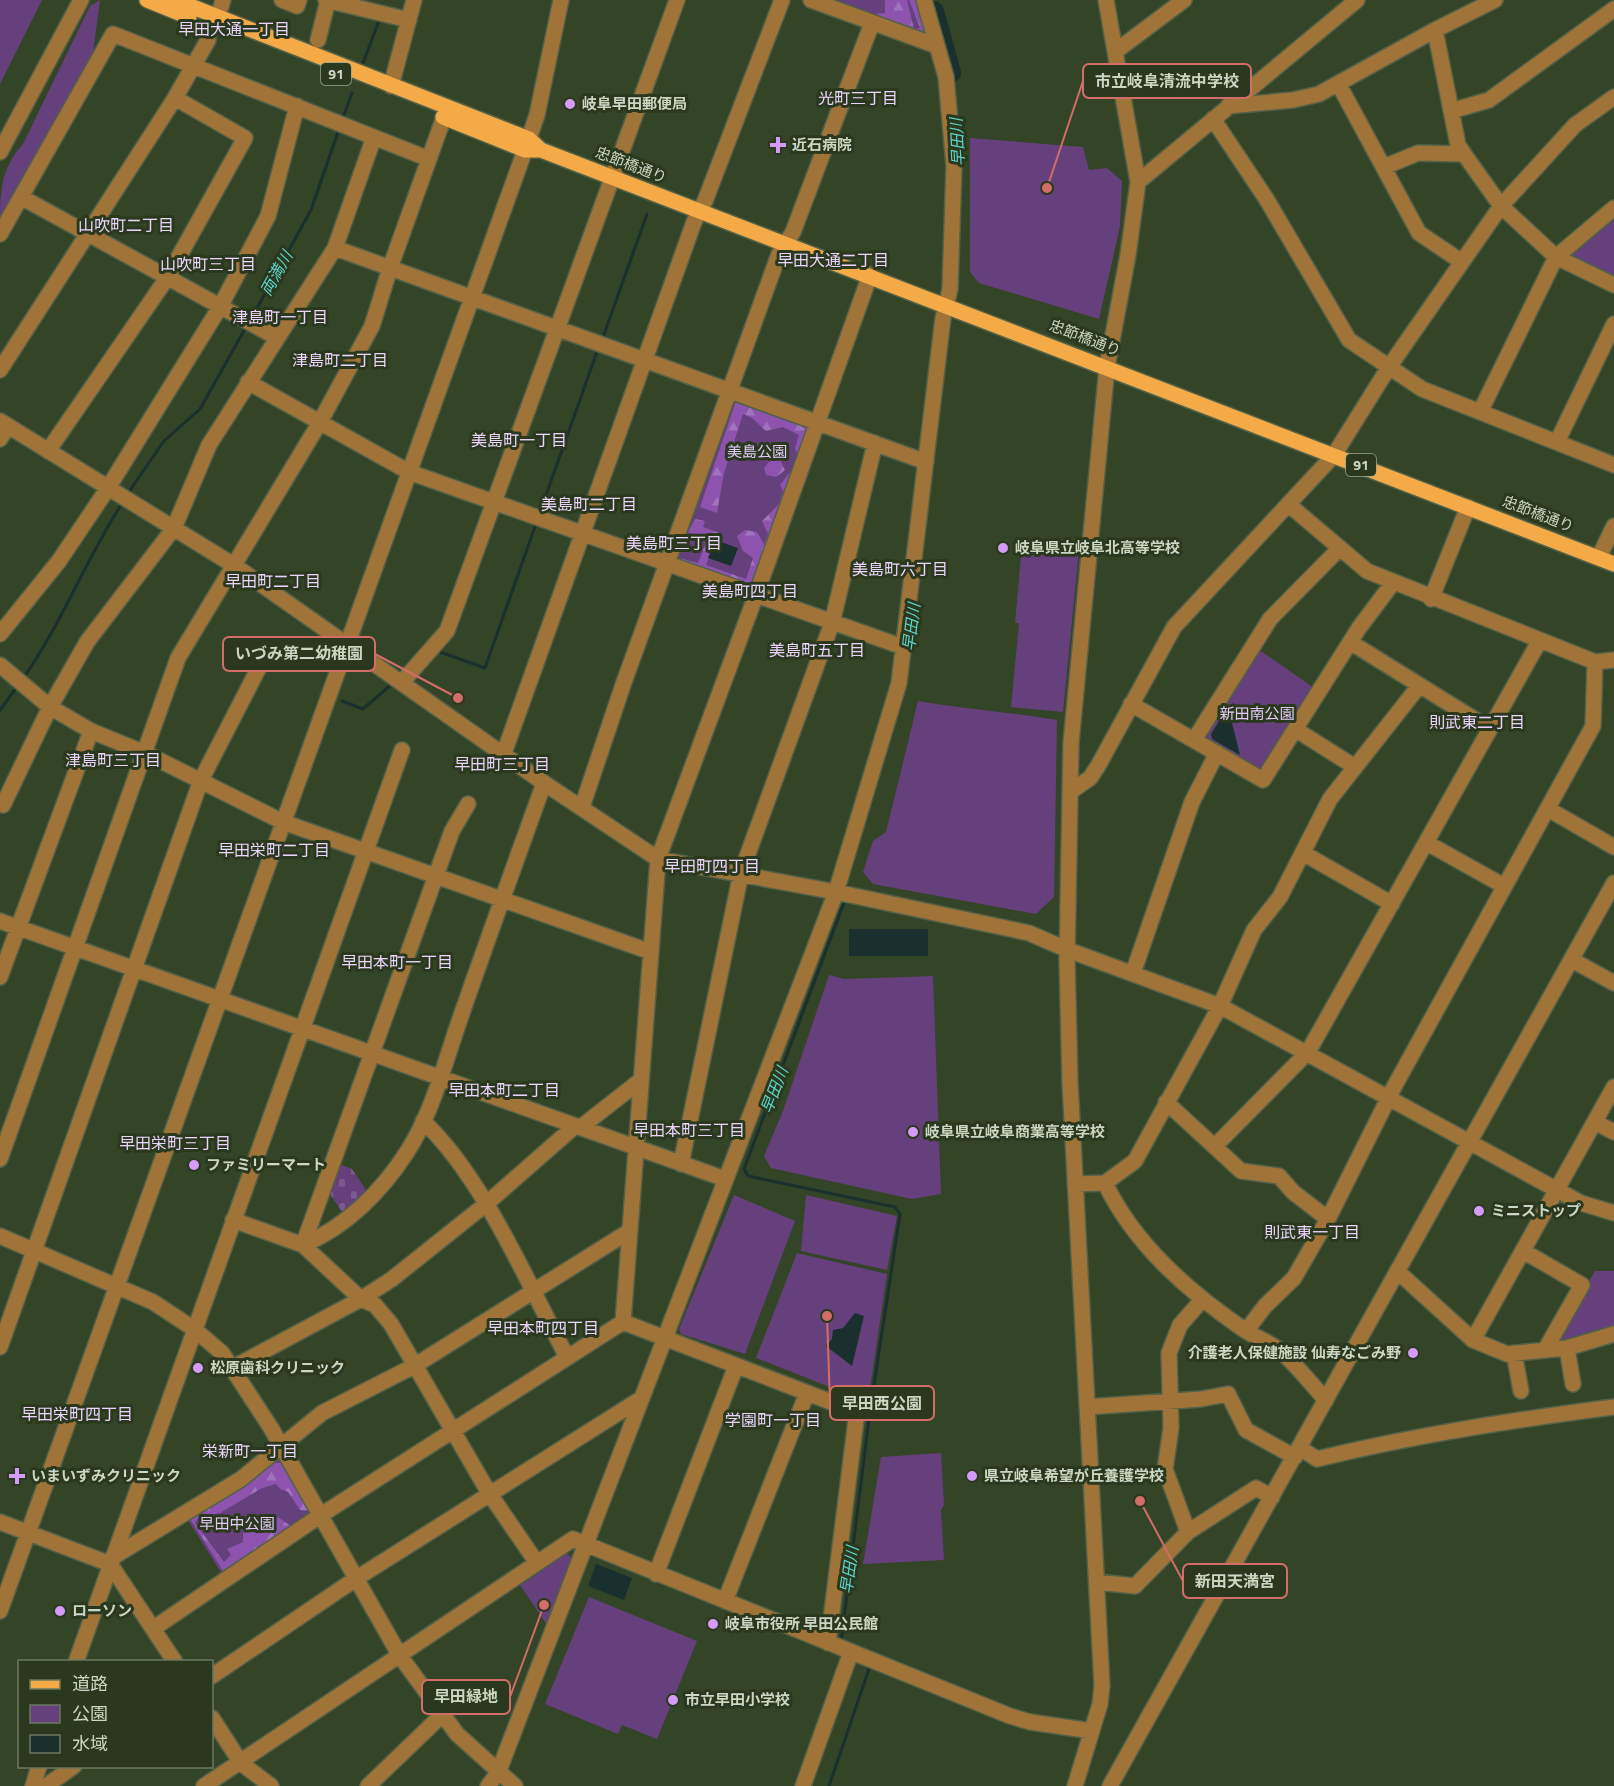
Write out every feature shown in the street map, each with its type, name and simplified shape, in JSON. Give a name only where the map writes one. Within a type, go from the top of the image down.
[{"type":"main road","name":"忠節橋通り","points":[[147,0],[444,117],[541,150],[870,275],[1614,564]]},
{"type":"main road","name":"忠節橋通り","points":[[175,0],[391,86],[527,145]]},
{"type":"street","points":[[0,152],[81,0]]},
{"type":"street","points":[[282,0],[297,6],[299,0]]},
{"type":"street","points":[[318,40],[327,0],[409,20]]},
{"type":"street","points":[[391,86],[414,0]]},
{"type":"street","points":[[0,1611],[527,145],[537,115],[561,0]]},
{"type":"street","points":[[402,681],[447,632],[677,0]]},
{"type":"street","points":[[504,753],[644,360],[782,0]]},
{"type":"street","points":[[811,0],[937,46]]},
{"type":"street","points":[[488,1786],[498,1773],[725,1179],[841,893],[898,682],[943,318],[948,305],[954,166],[946,77],[924,0]]},
{"type":"street","points":[[1075,1786],[1100,1704],[1102,1686],[1070,1083],[1068,950],[1071,743],[1107,367],[1128,255],[1138,182],[1106,0]]},
{"type":"street","points":[[1116,51],[1184,0]]},
{"type":"street","points":[[1138,182],[1358,0]]},
{"type":"street","points":[[1228,106],[1293,100],[1319,94],[1435,30],[1495,0]]},
{"type":"street","points":[[1451,111],[1489,100],[1614,9]]},
{"type":"street","points":[[582,807],[624,682],[730,390],[872,23]]},
{"type":"street","points":[[1435,30],[1458,145],[1464,154],[1501,206],[1556,257],[1614,285]]},
{"type":"street","points":[[0,234],[113,34],[429,159]]},
{"type":"street","points":[[0,370],[175,98],[208,40]]},
{"type":"street","points":[[1339,85],[1419,233],[1462,262]]},
{"type":"street","points":[[1070,792],[1090,778],[1098,766],[1174,627],[1334,455],[1389,367],[1501,206],[1575,125],[1614,97]]},
{"type":"street","points":[[48,451],[167,278],[245,138],[175,98]]},
{"type":"street","points":[[0,634],[59,561],[108,488],[220,307],[268,216],[297,106]]},
{"type":"street","points":[[0,1159],[178,658],[236,566],[320,422],[372,326],[390,268],[444,117]]},
{"type":"street","points":[[1213,119],[1267,200],[1349,340],[1422,389],[1614,465]]},
{"type":"street","points":[[1,806],[50,707],[87,642],[174,528],[209,445],[335,248],[374,137]]},
{"type":"street","points":[[1384,167],[1418,153],[1464,154]]},
{"type":"street","points":[[21,197],[276,337]]},
{"type":"street","points":[[1480,412],[1556,257],[1614,208]]},
{"type":"street","points":[[335,248],[926,462]]},
{"type":"street","points":[[622,1322],[658,859],[756,595],[870,275]]},
{"type":"street","points":[[1557,442],[1614,324]]},
{"type":"street","points":[[248,382],[409,472],[903,647]]},
{"type":"street","points":[[3,429],[48,451],[236,566],[544,783],[658,859],[741,873],[1029,933],[1068,950],[1220,1006],[1389,1096],[1581,1203],[1614,1212]]},
{"type":"street","points":[[681,1164],[741,873],[832,622],[875,443]]},
{"type":"street","points":[[1288,504],[1367,572],[1392,584],[1595,662],[1614,660]]},
{"type":"street","points":[[1431,598],[1468,507]]},
{"type":"street","points":[[1599,557],[1614,526]]},
{"type":"street","points":[[1194,740],[1270,620],[1340,548]]},
{"type":"street","points":[[1131,704],[1263,780],[1350,642],[1392,584]]},
{"type":"street","points":[[1215,1146],[1308,1052],[1540,640]]},
{"type":"street","points":[[1350,642],[1491,729]]},
{"type":"street","points":[[0,1347],[201,780],[268,650]]},
{"type":"street","points":[[1246,1332],[1265,1306],[1294,1278],[1328,1219],[1389,1096],[1593,726],[1595,662]]},
{"type":"street","points":[[0,665],[50,707],[91,731],[145,753],[283,822],[436,874],[502,900],[651,952]]},
{"type":"street","points":[[1075,1184],[1105,1183],[1135,1161],[1151,1137],[1166,1102],[1220,1006],[1254,930],[1280,897],[1330,799],[1343,779],[1419,686]]},
{"type":"street","points":[[1295,729],[1355,767]]},
{"type":"street","points":[[0,977],[91,731]]},
{"type":"street","points":[[77,1660],[402,750]]},
{"type":"street","points":[[1134,973],[1192,802],[1217,753]]},
{"type":"street","points":[[303,1245],[340,1225],[372,1196],[408,1151],[423,1121],[439,1078],[544,783]]},
{"type":"street","points":[[303,1245],[452,831],[468,804]]},
{"type":"street","points":[[1548,809],[1614,847]]},
{"type":"street","points":[[1427,843],[1504,886]]},
{"type":"street","points":[[1303,853],[1392,904]]},
{"type":"street","points":[[1110,1786],[1614,883]]},
{"type":"street","points":[[0,921],[725,1179]]},
{"type":"street","points":[[1572,960],[1614,983]]},
{"type":"street","points":[[234,1367],[361,1299],[392,1279],[578,1126],[640,1080]]},
{"type":"street","points":[[1473,1340],[1614,1087]]},
{"type":"street","points":[[1166,1102],[1241,1171],[1279,1176],[1293,1192],[1328,1219]]},
{"type":"street","points":[[423,1121],[450,1149],[486,1204],[567,1358]]},
{"type":"street","points":[[1594,1122],[1614,1132]]},
{"type":"street","points":[[1105,1183],[1117,1208],[1149,1248],[1202,1300],[1246,1332],[1278,1349],[1326,1400]]},
{"type":"street","points":[[233,1220],[303,1245],[361,1299],[375,1305],[391,1324],[451,1431],[489,1493],[537,1563]]},
{"type":"street","points":[[112,1560],[241,1479],[322,1413],[414,1366],[628,1232]]},
{"type":"street","points":[[0,1236],[153,1302],[194,1329],[222,1353],[234,1367],[282,1446],[400,1656],[442,1715],[498,1773],[515,1786]]},
{"type":"street","points":[[1523,1251],[1582,1285],[1545,1350]]},
{"type":"street","points":[[1397,1271],[1473,1340],[1507,1354],[1567,1348],[1614,1334]]},
{"type":"street","points":[[1188,1532],[1165,1469],[1171,1428],[1169,1353],[1180,1325],[1202,1300]]},
{"type":"street","points":[[622,1322],[857,1412],[828,1643]]},
{"type":"street","points":[[154,1628],[321,1515],[622,1322]]},
{"type":"street","points":[[1567,1348],[1573,1384]]},
{"type":"street","points":[[1514,1353],[1521,1390]]},
{"type":"street","points":[[656,1574],[736,1366]]},
{"type":"street","points":[[725,1602],[807,1393]]},
{"type":"street","points":[[1087,1407],[1201,1399],[1228,1394],[1246,1430],[1317,1459],[1386,1442],[1502,1421],[1614,1407]]},
{"type":"street","points":[[213,1675],[357,1578],[642,1398]]},
{"type":"street","points":[[1097,1582],[1136,1586],[1188,1532],[1256,1488],[1272,1497]]},
{"type":"street","points":[[0,1522],[112,1560],[174,1660]]},
{"type":"street","points":[[204,1786],[573,1539],[1010,1716],[1030,1722],[1092,1731]]},
{"type":"street","points":[[802,1786],[850,1652]]},
{"type":"street","points":[[368,1786],[442,1715]]},
{"type":"street","points":[[213,1720],[240,1763],[271,1786]]},
{"type":"street","points":[[33,1786],[39,1768]]},
{"type":"street","points":[[46,1786],[73,1768]]},
{"type":"green space","points":[[0,0],[42,0],[0,84]]},
{"type":"green space","points":[[100,0],[92,61],[0,227],[1,193],[10,163],[23,144],[90,6]]},
{"type":"green space","points":[[837,0],[918,0],[930,35],[836,3]]},
{"type":"green space","points":[[885,0],[907,0],[914,29],[920,28],[909,0],[924,0],[933,48],[844,6],[873,14],[885,13]]},
{"type":"green space","points":[[970,138],[1083,147],[1089,170],[1107,168],[1122,181],[1120,226],[1099,319],[979,283],[970,272]]},
{"type":"green space","points":[[1614,216],[1614,276],[1569,254]]},
{"type":"green space","name":"美島公園","points":[[736,398],[810,427],[753,586],[678,562],[676,557],[732,400]]},
{"type":"green space","points":[[736,401],[810,427],[751,588],[678,562],[678,558],[698,563],[707,540],[688,532],[695,519],[705,521],[703,527],[719,533],[706,565],[746,579],[753,558],[743,551],[737,536],[745,530],[757,532],[764,544],[768,534],[762,521],[779,504],[783,491],[780,485],[794,467],[798,455],[795,448],[799,435],[783,427],[766,431],[752,418],[743,414],[724,473],[717,513],[700,507]]},
{"type":"green space","points":[[771,445],[783,447],[787,453],[781,462],[785,470],[776,477],[766,475],[764,468],[769,462],[762,454]]},
{"type":"green space","points":[[1022,545],[1079,550],[1063,712],[1011,707],[1019,623],[1015,623]]},
{"type":"green space","name":"新田南公園","points":[[1258,649],[1314,688],[1265,769],[1259,770],[1204,740],[1203,735]]},
{"type":"green space","points":[[918,701],[1057,720],[1054,897],[1036,914],[873,884],[863,872],[873,841],[886,832]]},
{"type":"green space","points":[[829,975],[844,979],[933,976],[941,1194],[912,1199],[771,1168],[764,1156],[783,1111]]},
{"type":"green space","points":[[339,1164],[352,1169],[368,1193],[344,1215],[328,1191]]},
{"type":"green space","points":[[734,1195],[795,1221],[745,1354],[681,1334],[679,1329]]},
{"type":"green space","points":[[806,1195],[897,1216],[887,1270],[801,1251]]},
{"type":"green space","points":[[797,1253],[887,1274],[868,1402],[756,1358]]},
{"type":"green space","points":[[1595,1271],[1614,1271],[1614,1327],[1558,1344],[1556,1340]]},
{"type":"green space","points":[[941,1453],[944,1560],[863,1564],[881,1457]]},
{"type":"green space","name":"早田中公園","points":[[281,1456],[314,1513],[222,1574],[186,1517]]},
{"type":"green space","points":[[273,1463],[283,1463],[312,1511],[300,1510],[288,1492],[280,1489],[276,1484],[262,1488],[220,1513],[198,1518],[195,1523],[224,1562],[231,1555],[227,1549],[243,1542],[243,1533],[266,1528],[278,1517],[292,1527],[223,1571],[189,1517]]},
{"type":"green space","points":[[567,1553],[572,1559],[547,1625],[520,1585]]},
{"type":"green space","points":[[589,1597],[697,1641],[657,1739],[622,1725],[618,1734],[545,1704]]},
{"type":"water","points":[[715,540],[738,548],[731,566],[708,558]]},
{"type":"water","points":[[1228,707],[1240,755],[1212,739],[1211,734]]},
{"type":"water","points":[[849,929],[928,929],[928,956],[849,956]]},
{"type":"water","points":[[855,1313],[864,1316],[852,1366],[826,1346],[832,1339],[833,1330],[843,1328]]},
{"type":"water","points":[[596,1564],[632,1578],[624,1600],[588,1586]]},
{"type":"waterway","name":"早田川","points":[[934,11],[951,73]]},
{"type":"waterway","name":"両満川","points":[[363,63],[380,18]]},
{"type":"waterway","name":"両満川","points":[[342,120],[352,93]]},
{"type":"waterway","name":"両満川","points":[[251,319],[311,210],[339,129]]},
{"type":"waterway","points":[[602,340],[647,214]]},
{"type":"waterway","name":"両満川","points":[[128,493],[164,441],[200,409],[246,327]]},
{"type":"waterway","points":[[540,512],[598,349]]},
{"type":"waterway","name":"両満川","points":[[24,677],[50,635],[121,505]]},
{"type":"waterway","points":[[440,652],[485,668],[537,521]]},
{"type":"waterway","points":[[342,701],[363,709],[392,684]]},
{"type":"waterway","name":"両満川","points":[[0,710],[17,687]]},
{"type":"waterway","name":"早田川","points":[[841,1642],[870,1411],[900,1214],[895,1207],[748,1176],[744,1169],[845,900]]},
{"type":"waterway","name":"早田川","points":[[829,1786],[870,1666]]},
{"type":"tunnel","points":[[208,40],[221,7]]},
{"type":"place","name":"岐阜早田郵便局","points":[[570,104]]},
{"type":"place","name":"近石病院","points":[[778,145]]},
{"type":"place","name":"市立岐阜清流中学校","points":[[1047,188]]},
{"type":"place","name":"岐阜県立岐阜北高等学校","points":[[1003,548]]},
{"type":"place","name":"いづみ第二幼稚園","points":[[458,698]]},
{"type":"place","name":"岐阜県立岐阜商業高等学校","points":[[913,1132]]},
{"type":"place","name":"ファミリーマート","points":[[194,1165]]},
{"type":"place","name":"ミニストップ","points":[[1479,1211]]},
{"type":"place","name":"早田西公園","points":[[827,1316]]},
{"type":"place","name":"介護老人保健施設 仙寿なごみ野","points":[[1413,1353]]},
{"type":"place","name":"松原歯科クリニック","points":[[198,1368]]},
{"type":"place","name":"いまいずみクリニック","points":[[17,1476]]},
{"type":"place","name":"県立岐阜希望が丘養護学校","points":[[972,1476]]},
{"type":"place","name":"新田天満宮","points":[[1140,1501]]},
{"type":"place","name":"早田緑地","points":[[544,1605]]},
{"type":"place","name":"ローソン","points":[[60,1611]]},
{"type":"place","name":"岐阜市役所 早田公民館","points":[[713,1624]]},
{"type":"place","name":"市立早田小学校","points":[[673,1700]]},
{"type":"district","name":"早田大通一丁目","points":[[234,29]]},
{"type":"district","name":"光町三丁目","points":[[858,98]]},
{"type":"district","name":"山吹町二丁目","points":[[126,225]]},
{"type":"district","name":"早田大通二丁目","points":[[833,260]]},
{"type":"district","name":"山吹町三丁目","points":[[208,264]]},
{"type":"district","name":"津島町一丁目","points":[[280,317]]},
{"type":"district","name":"津島町二丁目","points":[[340,360]]},
{"type":"district","name":"美島町一丁目","points":[[519,440]]},
{"type":"district","name":"美島町二丁目","points":[[589,504]]},
{"type":"district","name":"美島町三丁目","points":[[674,543]]},
{"type":"district","name":"美島町六丁目","points":[[900,569]]},
{"type":"district","name":"早田町二丁目","points":[[273,581]]},
{"type":"district","name":"美島町四丁目","points":[[750,591]]},
{"type":"district","name":"美島町五丁目","points":[[817,650]]},
{"type":"district","name":"則武東二丁目","points":[[1477,722]]},
{"type":"district","name":"津島町三丁目","points":[[113,760]]},
{"type":"district","name":"早田町三丁目","points":[[502,764]]},
{"type":"district","name":"早田栄町二丁目","points":[[274,850]]},
{"type":"district","name":"早田町四丁目","points":[[712,866]]},
{"type":"district","name":"早田本町一丁目","points":[[397,962]]},
{"type":"district","name":"早田本町二丁目","points":[[504,1090]]},
{"type":"district","name":"早田本町三丁目","points":[[689,1130]]},
{"type":"district","name":"早田栄町三丁目","points":[[175,1143]]},
{"type":"district","name":"則武東一丁目","points":[[1312,1232]]},
{"type":"district","name":"早田本町四丁目","points":[[543,1328]]},
{"type":"district","name":"早田栄町四丁目","points":[[77,1414]]},
{"type":"district","name":"学園町一丁目","points":[[773,1420]]},
{"type":"district","name":"栄新町一丁目","points":[[250,1451]]}]
